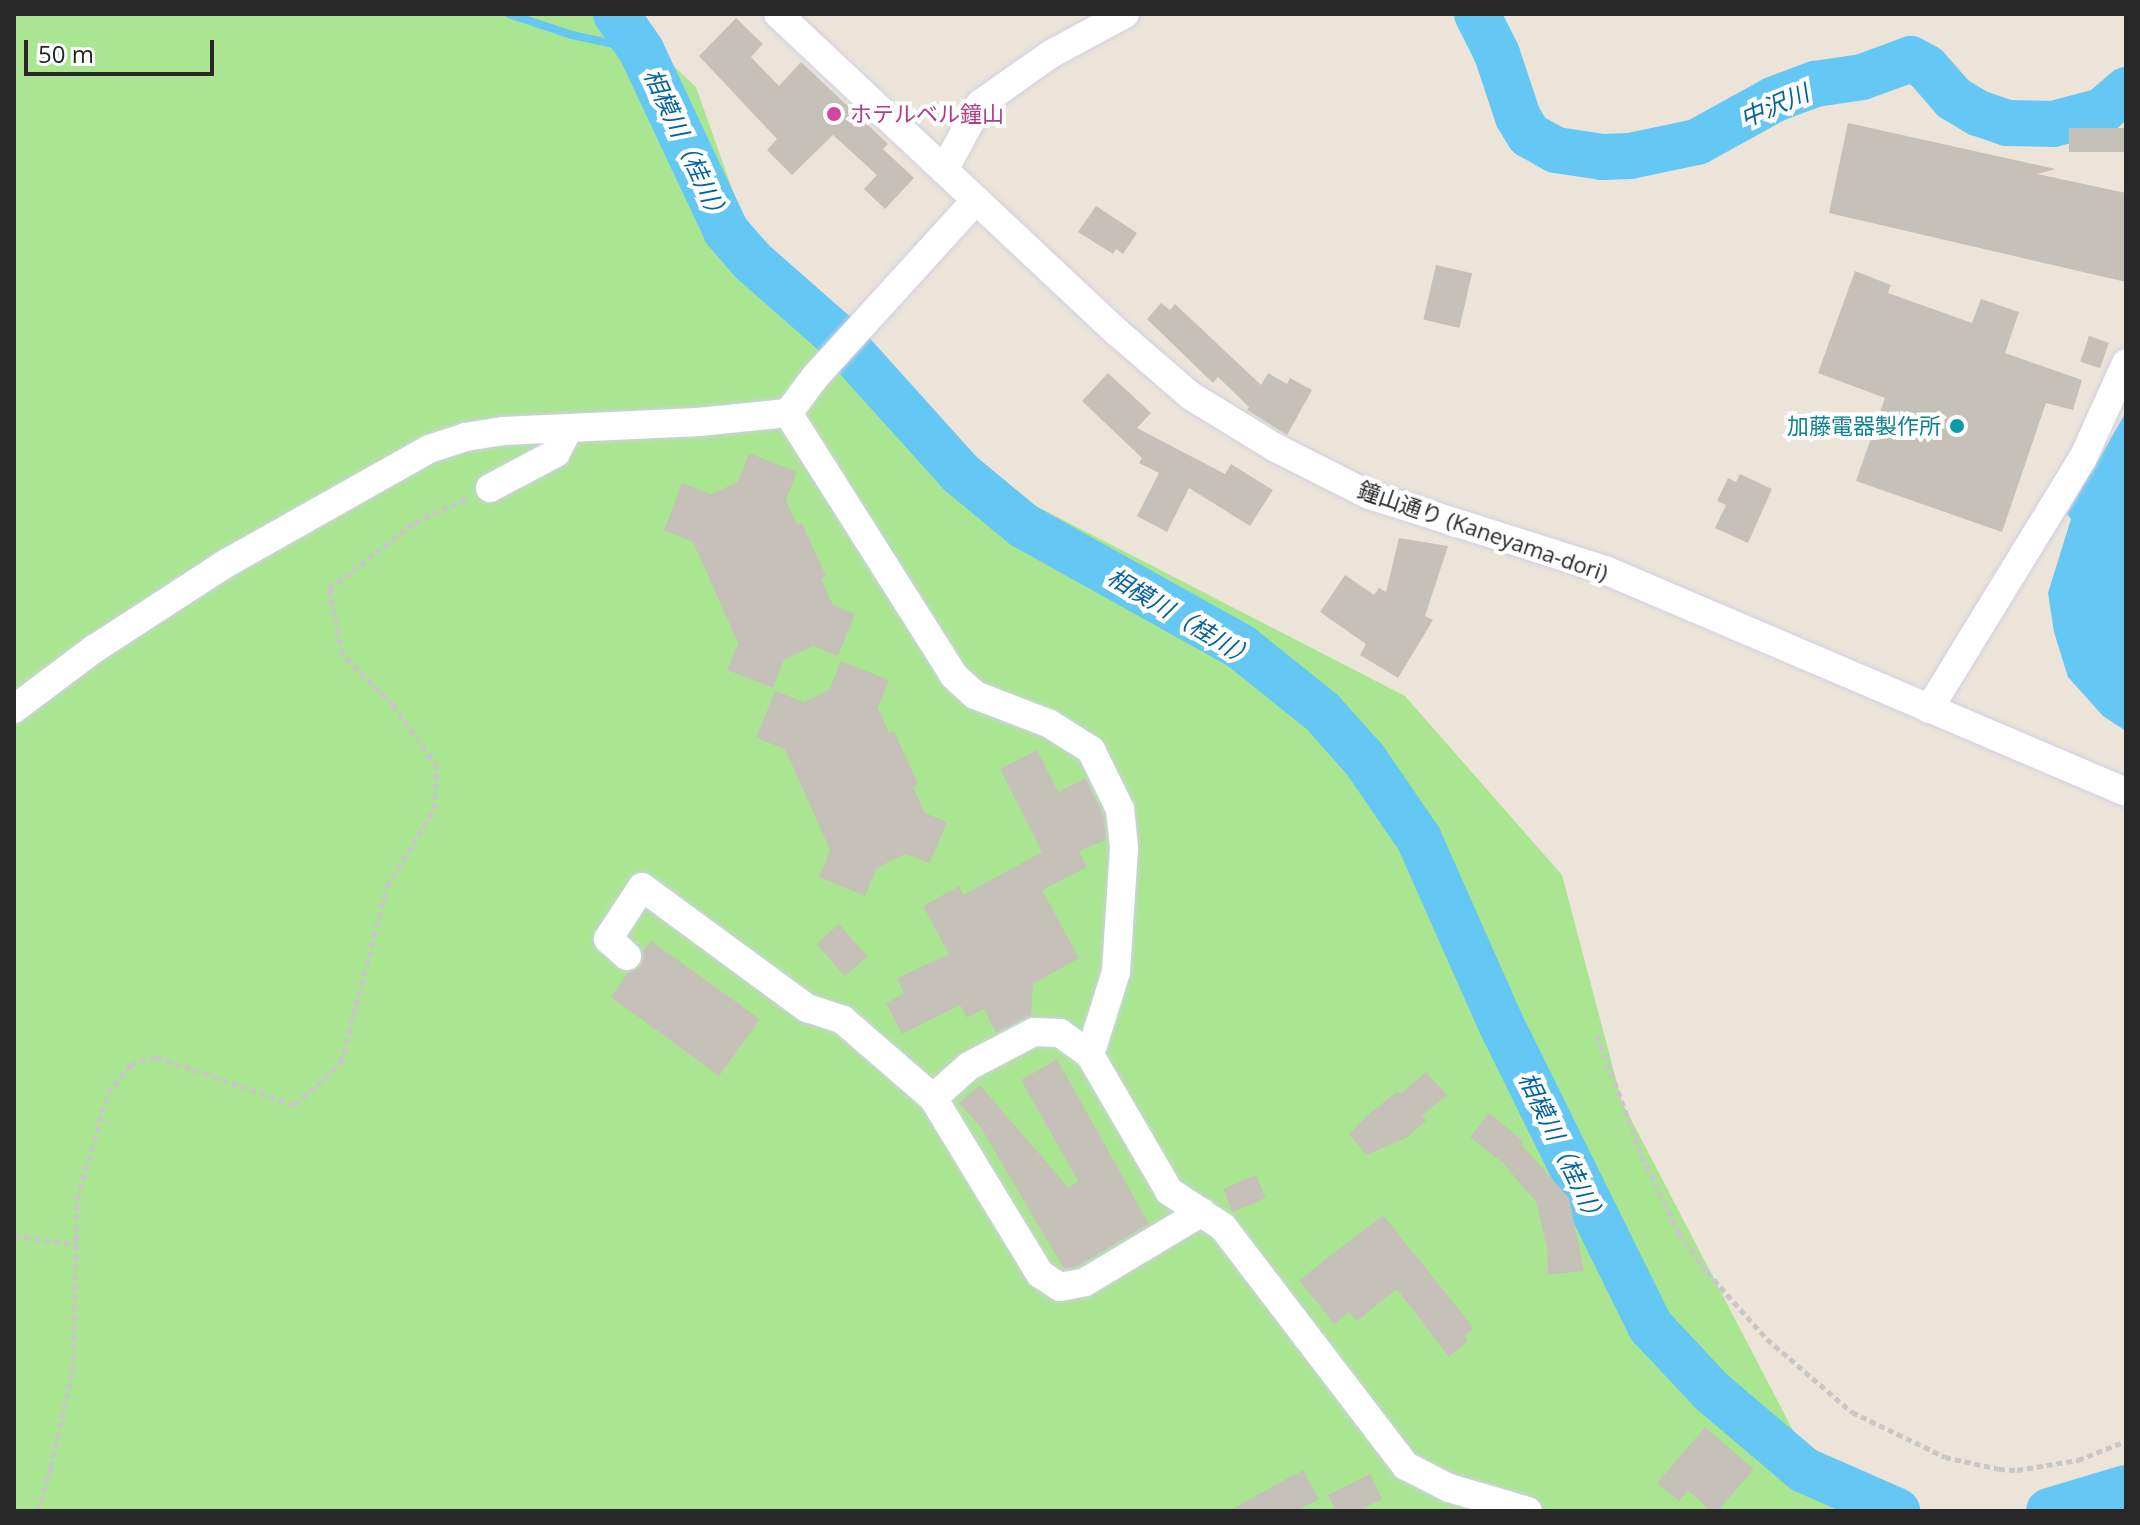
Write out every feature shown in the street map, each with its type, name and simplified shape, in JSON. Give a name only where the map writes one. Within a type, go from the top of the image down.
[{"type":"street","name":"鐘山通り (Kaneyama-dori)","points":[[778,14],[1118,333],[1191,396],[1299,460],[1369,495],[1605,570],[2126,792]]},
{"type":"street","points":[[944,170],[980,104],[1051,54],[1125,14]]},
{"type":"street","points":[[14,709],[94,649],[225,564],[429,449],[465,437],[788,413],[815,377],[883,306],[976,200]]},
{"type":"street","points":[[1929,709],[2083,458],[2126,363]]},
{"type":"street","points":[[788,413],[954,676],[975,695],[1050,724],[1091,750],[1120,809],[1124,848],[1116,972],[1090,1055]]},
{"type":"street","points":[[490,488],[556,453],[569,428]]},
{"type":"street","points":[[627,956],[608,939],[642,887],[807,1008],[843,1020],[933,1098],[1040,1274],[1060,1287],[1085,1282],[1202,1212]]},
{"type":"street","points":[[933,1098],[969,1066],[1034,1032],[1060,1033],[1090,1055],[1169,1191],[1223,1227],[1406,1466],[1449,1488],[1528,1511]]},
{"type":"path","points":[[37,1511],[51,1467],[73,1370],[77,1199],[108,1093],[131,1064],[156,1057],[295,1105],[341,1063],[387,886],[434,809],[437,767],[393,705],[342,654],[329,589],[415,522],[490,488]]},
{"type":"path","points":[[1597,1035],[1642,1156],[1679,1233],[1707,1272],[1767,1339],[1852,1412],[1945,1457],[1999,1469],[2078,1460],[2126,1441]]},
{"type":"path","points":[[14,1236],[78,1244]]},
{"type":"green space","points":[[14,14],[618,14],[696,87],[764,279],[937,455],[1405,696],[1562,875],[1622,1102],[1799,1442],[1881,1511],[14,1511]]},
{"type":"water","points":[[2126,412],[2126,731],[2103,716],[2068,677],[2054,632],[2048,593],[2071,519],[2067,514]]},
{"type":"building","points":[[736,18],[763,44],[751,57],[779,86],[801,62],[888,144],[883,149],[914,178],[885,209],[864,189],[877,175],[833,135],[792,175],[767,150],[777,139],[699,56]]},
{"type":"building","points":[[1848,123],[2056,169],[2037,174],[2126,193],[2126,282],[1829,213]]},
{"type":"building","points":[[2069,128],[2126,128],[2126,152],[2069,152]]},
{"type":"building","points":[[1096,206],[1137,233],[1123,254],[1116,249],[1113,254],[1078,232]]},
{"type":"building","points":[[1436,265],[1472,273],[1459,328],[1423,320]]},
{"type":"building","name":"加藤電器製作所","points":[[1855,271],[1891,285],[1888,293],[1972,323],[1981,299],[2019,312],[2005,353],[2082,380],[2073,410],[2046,403],[2002,532],[1856,481],[1885,398],[1818,373]]},
{"type":"building","points":[[1161,303],[1170,310],[1175,304],[1261,385],[1268,373],[1287,384],[1290,378],[1312,390],[1287,435],[1247,410],[1249,407],[1218,377],[1213,383],[1147,319]]},
{"type":"building","points":[[2089,336],[2109,343],[2100,368],[2080,362]]},
{"type":"building","points":[[1108,373],[1151,413],[1137,428],[1225,474],[1231,464],[1273,490],[1250,526],[1189,488],[1167,532],[1137,516],[1159,473],[1139,463],[1142,458],[1082,401]]},
{"type":"building","points":[[749,453],[797,472],[786,500],[797,525],[802,523],[826,576],[821,579],[833,605],[855,614],[838,656],[813,646],[784,660],[773,688],[727,670],[738,643],[693,542],[664,530],[682,483],[711,494],[738,482]]},
{"type":"building","points":[[1740,474],[1772,489],[1748,543],[1715,528],[1726,505],[1717,501],[1728,478],[1736,482]]},
{"type":"building","points":[[1399,538],[1448,546],[1425,616],[1433,620],[1398,678],[1360,655],[1366,644],[1320,612],[1345,575],[1374,595],[1379,588],[1386,592]]},
{"type":"building","points":[[841,661],[889,680],[878,708],[889,733],[894,731],[918,784],[913,787],[925,813],[947,822],[930,863],[905,854],[877,868],[865,896],[819,877],[830,850],[785,749],[756,738],[775,691],[804,702],[829,690]]},
{"type":"building","points":[[1037,750],[1058,792],[1086,778],[1104,816],[1106,840],[1079,851],[1087,867],[1042,890],[1079,958],[1033,984],[1031,1016],[996,1033],[984,1009],[967,1018],[960,1005],[902,1034],[886,1003],[904,993],[897,978],[949,954],[923,906],[959,886],[963,895],[1042,852],[1000,769]]},
{"type":"building","points":[[839,924],[867,956],[845,976],[816,944]]},
{"type":"building","points":[[651,941],[760,1019],[719,1076],[611,997],[628,972],[640,967],[643,951]]},
{"type":"building","points":[[1057,1059],[1149,1224],[1079,1266],[1064,1269],[981,1128],[959,1103],[980,1085],[1069,1188],[1078,1181],[1021,1080]]},
{"type":"building","points":[[1426,1072],[1447,1095],[1422,1116],[1426,1121],[1406,1138],[1366,1155],[1349,1134],[1371,1112],[1397,1092],[1402,1093]]},
{"type":"building","points":[[1489,1113],[1523,1141],[1521,1144],[1569,1198],[1584,1271],[1548,1275],[1547,1248],[1536,1202],[1504,1164],[1470,1137]]},
{"type":"building","points":[[1256,1175],[1266,1198],[1233,1212],[1223,1189]]},
{"type":"building","points":[[1383,1215],[1474,1328],[1464,1336],[1468,1341],[1449,1357],[1397,1289],[1357,1321],[1349,1312],[1334,1324],[1299,1280]]},
{"type":"building","points":[[1705,1427],[1754,1469],[1718,1511],[1711,1511],[1688,1491],[1679,1501],[1657,1483]]},
{"type":"building","points":[[1303,1470],[1319,1499],[1297,1511],[1228,1511]]},
{"type":"building","points":[[1370,1474],[1382,1499],[1357,1511],[1336,1511],[1328,1495]]},
{"type":"waterway","points":[[509,14],[572,35],[641,50]]},
{"type":"waterway","name":"相模川（桂川）","points":[[616,14],[641,50],[726,231],[752,261],[834,333],[960,473],[1024,526],[1241,647],[1322,712],[1365,760],[1419,839],[1502,1026],[1651,1327],[1712,1392],[1804,1470],[1897,1511]]},
{"type":"waterway","name":"中沢川","points":[[1477,14],[1497,54],[1518,117],[1529,135],[1556,150],[1602,157],[1630,156],[1697,142],[1775,99],[1815,84],[1862,77],[1911,59],[1927,68],[1953,98],[1978,113],[2007,123],[2053,124],[2102,111],[2126,90]]},
{"type":"waterway","name":"相模川（桂川）","points":[[2049,1511],[2126,1488]]},
{"type":"place","name":"ホテルベル鐘山","points":[[834,114]]},
{"type":"place","name":"加藤電器製作所","points":[[1957,426]]}]
